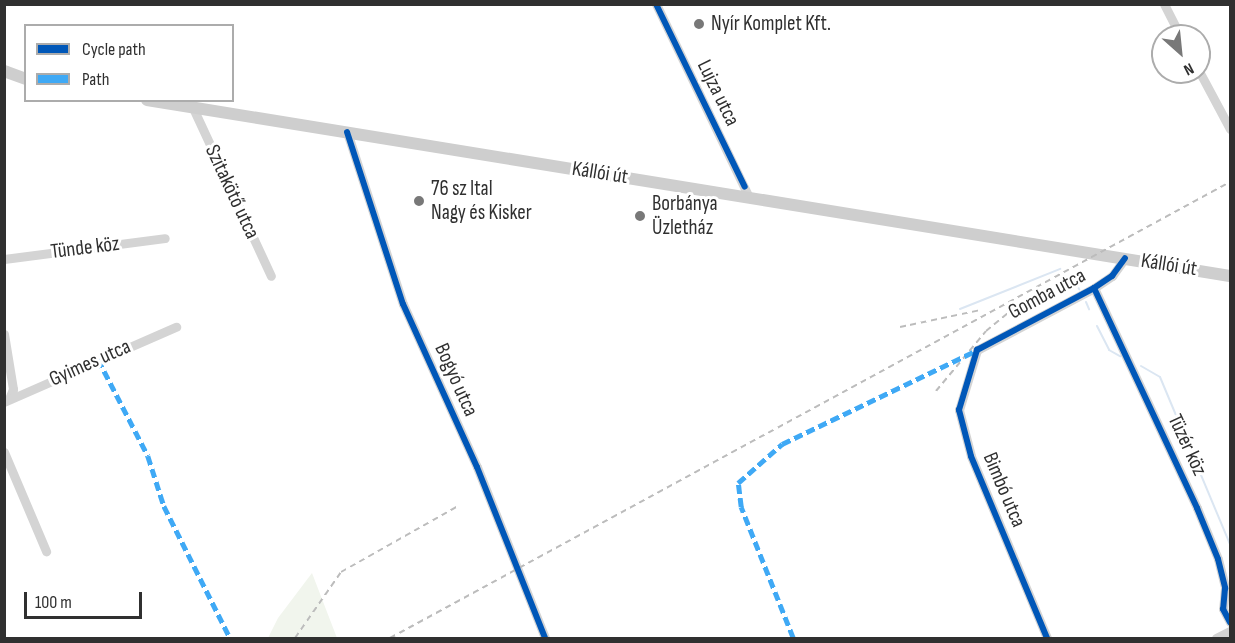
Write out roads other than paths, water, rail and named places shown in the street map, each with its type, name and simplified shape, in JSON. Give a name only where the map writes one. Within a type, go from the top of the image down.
[{"type":"main road","points":[[4,71],[24,80]]},
{"type":"main road","points":[[4,82],[24,81]]},
{"type":"main road","name":"Kállói út","points":[[158,102],[749,196],[1230,276]]},
{"type":"street","name":"Lujza utca","points":[[656,4],[749,196]]},
{"type":"street","points":[[1164,4],[1174,24]]},
{"type":"street","points":[[1206,84],[1230,129]]},
{"type":"street","name":"Szitakötő utca","points":[[193,108],[271,276]]},
{"type":"street","name":"Bogyó utca","points":[[347,132],[403,303],[477,467],[545,639]]},
{"type":"street","name":"Tünde köz","points":[[4,259],[165,238]]},
{"type":"street","name":"Gomba utca","points":[[977,350],[1094,288],[1112,276],[1125,258]]},
{"type":"street","name":"Tüzér köz","points":[[1094,288],[1202,518],[1218,559],[1225,588],[1223,609],[1230,622]]},
{"type":"street","name":"Gyimes utca","points":[[7,401],[176,327]]},
{"type":"street","points":[[4,334],[13,389],[7,401]]},
{"type":"street","name":"Bimbó utca","points":[[977,350],[959,410],[962,430],[1047,639]]},
{"type":"street","points":[[4,452],[46,551]]},
{"type":"street","points":[[1216,639],[1230,631]]},
{"type":"waterway","points":[[960,309],[1060,269]]},
{"type":"waterway","points":[[1073,278],[1079,289]]},
{"type":"waterway","points":[[1086,302],[1089,309]]},
{"type":"waterway","points":[[1097,326],[1109,350],[1120,356]]},
{"type":"waterway","points":[[1141,366],[1160,377],[1230,544]]},
{"type":"railway","points":[[390,638],[1230,182]]},
{"type":"railway","points":[[936,391],[986,331],[1019,304]]},
{"type":"railway","points":[[900,327],[981,310]]},
{"type":"railway","points":[[295,638],[341,572],[458,506]]},
{"type":"place","name":"Nyír Komplet Kft.","points":[[699,24]]},
{"type":"place","name":"76 sz Ital Nagy és Kisker","points":[[419,201]]},
{"type":"place","name":"Borbánya Üzletház","points":[[640,216]]}]
